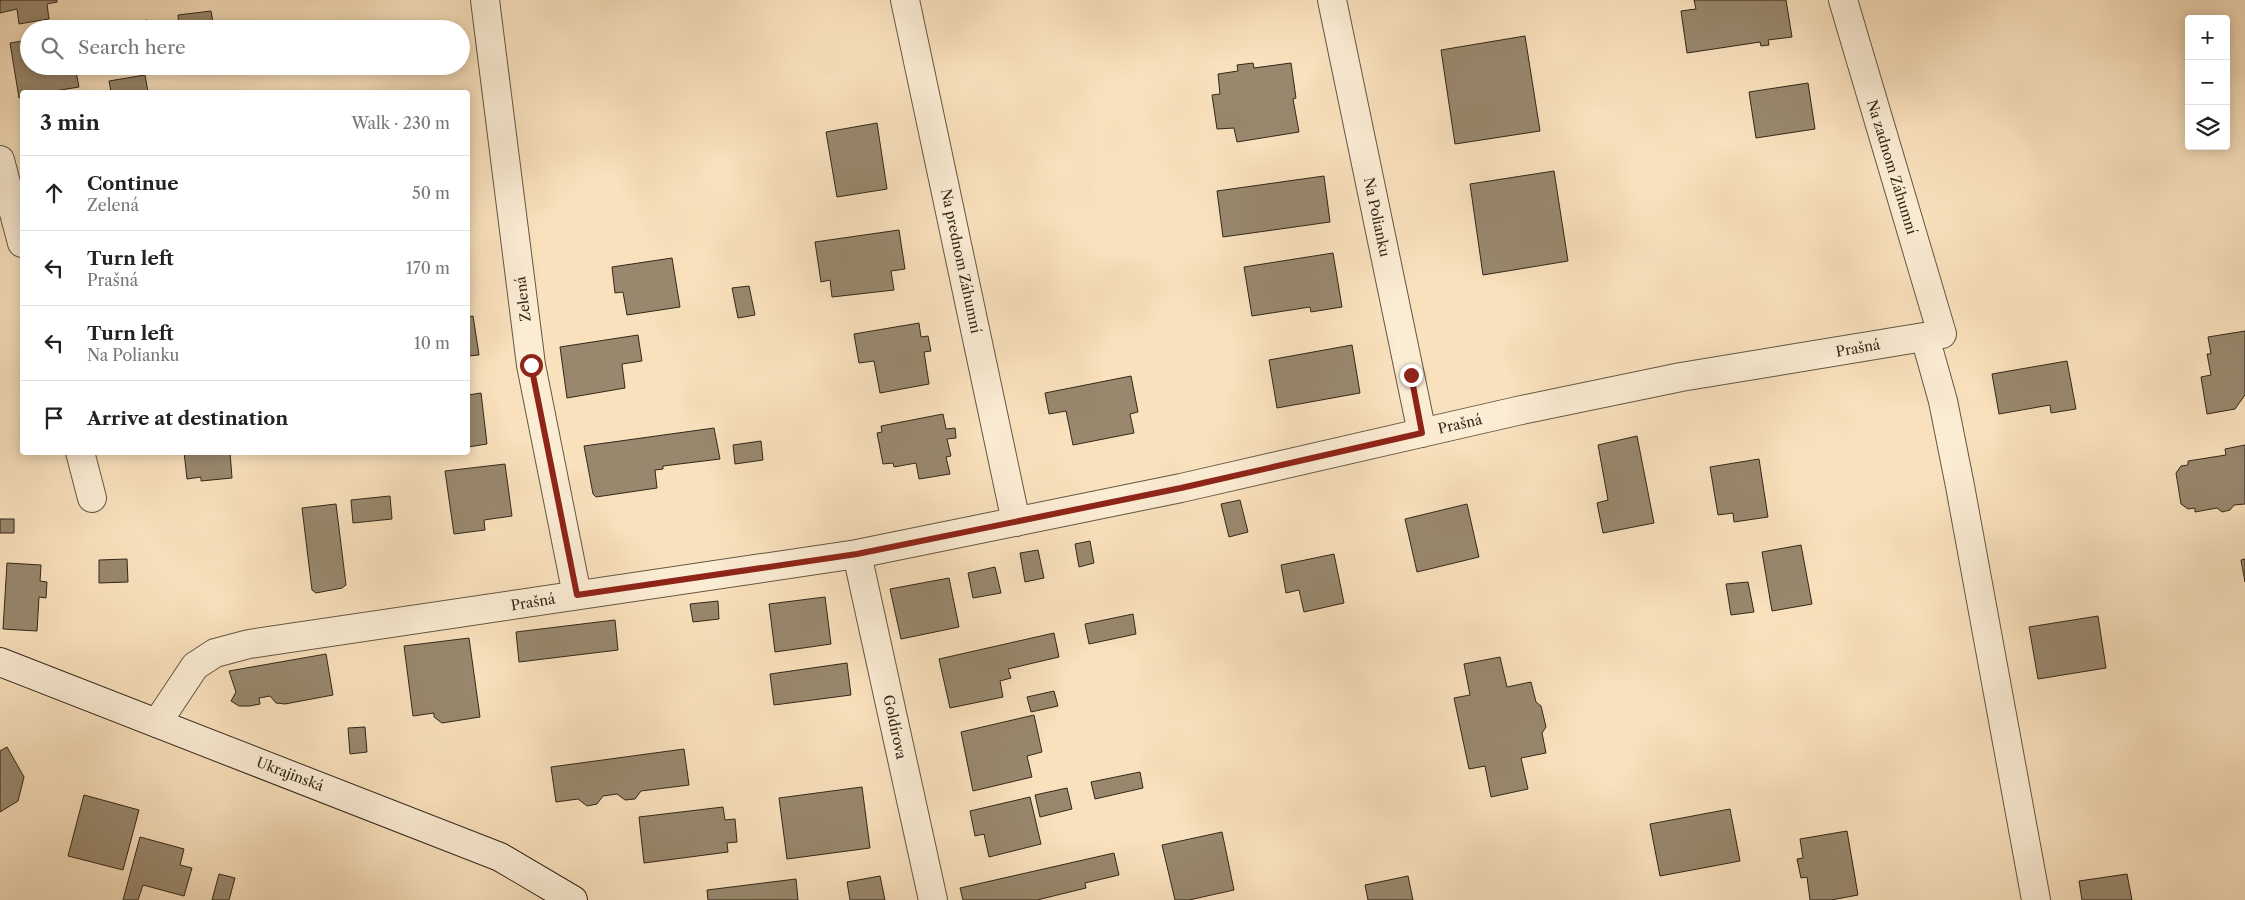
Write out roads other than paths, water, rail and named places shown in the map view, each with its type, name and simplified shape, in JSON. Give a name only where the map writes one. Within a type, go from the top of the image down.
[{"type":"street","name":"Zelená","points":[[485,0],[531,365],[577,595]]},
{"type":"street","name":"Na prednom Záhumní","points":[[906,0],[1016,522]]},
{"type":"street","name":"Na Polianku","points":[[1332,0],[1422,433]]},
{"type":"street","name":"Na zadnom Záhumní","points":[[1843,0],[1934,336],[1943,401],[2036,900]]},
{"type":"street","points":[[0,160],[20,235]]},
{"type":"street","name":"Prašná","points":[[157,723],[195,666],[215,653],[249,644],[857,554],[1224,478],[1517,411],[1681,377],[1934,336]]},
{"type":"street","points":[[81,455],[92,498]]},
{"type":"street","name":"Goldírova","points":[[857,554],[932,900]]},
{"type":"street","name":"Ukrajinská","points":[[0,662],[500,857],[573,900]]}]
